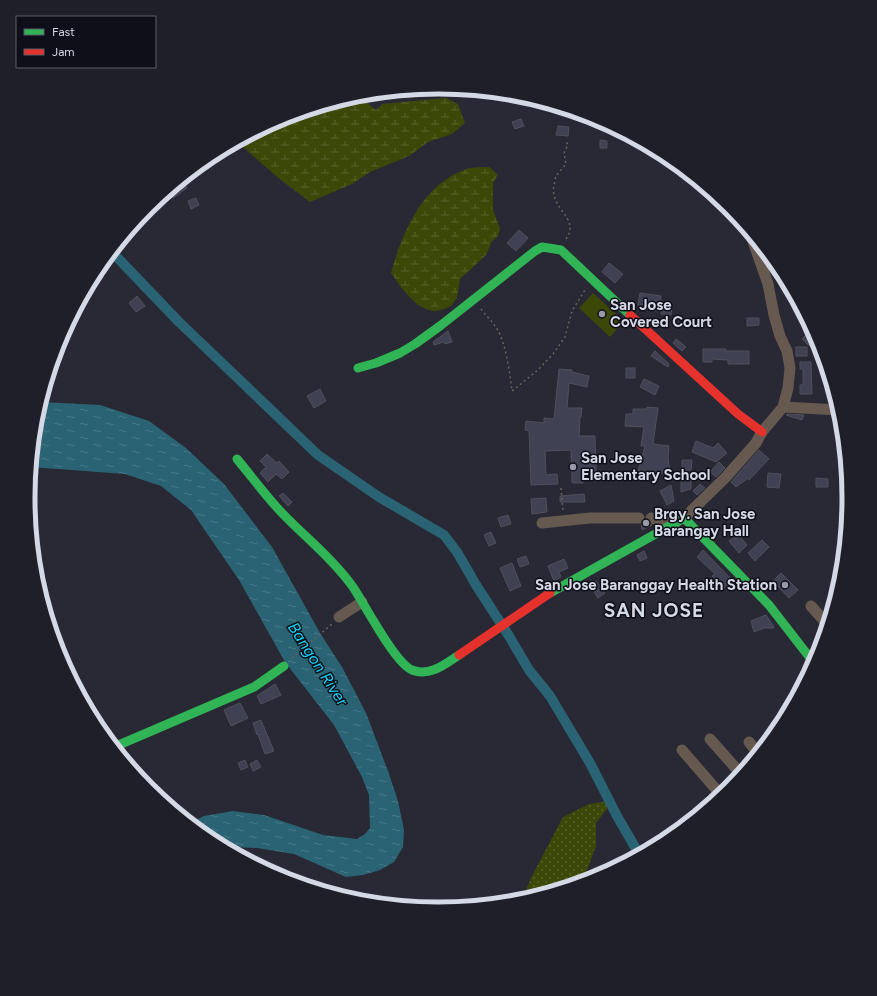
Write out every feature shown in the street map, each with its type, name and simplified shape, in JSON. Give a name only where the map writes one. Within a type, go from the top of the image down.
[{"type":"street","points":[[358,368],[376,363],[400,353],[440,326],[535,251],[542,247],[561,250],[738,414],[762,432]]},
{"type":"street","points":[[237,459],[280,511],[330,561],[352,586],[396,654],[405,665],[419,673],[440,668],[544,597],[680,521],[747,454],[762,432],[783,407],[788,388],[790,368],[787,351],[774,315],[768,284],[755,247]]},
{"type":"street","points":[[783,407],[832,410]]},
{"type":"street","points":[[542,523],[590,518],[639,518]]},
{"type":"street","points":[[651,518],[680,521],[769,605],[809,656]]},
{"type":"street","points":[[339,617],[362,602]]},
{"type":"street","points":[[811,606],[823,620]]},
{"type":"street","points":[[119,745],[254,687],[284,666]]},
{"type":"street","points":[[710,739],[736,770]]},
{"type":"street","points":[[749,742],[755,749]]},
{"type":"street","points":[[682,750],[717,790]]},
{"type":"path","points":[[561,250],[571,225],[569,219],[562,212],[556,201],[554,188],[556,176],[566,164],[564,153],[568,145],[566,141]]},
{"type":"path","points":[[475,299],[497,329],[501,337],[512,391],[538,370],[553,354],[565,337],[572,311],[587,287],[593,281]]},
{"type":"path","points":[[561,488],[564,520]]},
{"type":"path","points":[[284,666],[339,617]]},
{"type":"green space","points":[[446,98],[458,104],[465,123],[452,134],[428,142],[409,156],[370,172],[352,184],[310,202],[281,180],[242,146],[284,125],[334,108],[365,101],[376,110],[382,104]]},
{"type":"green space","points":[[489,167],[498,175],[493,183],[493,209],[500,229],[498,236],[492,241],[486,255],[460,279],[457,298],[451,306],[437,311],[426,309],[420,306],[409,296],[391,273],[395,258],[407,229],[423,202],[433,190],[445,180],[468,168]]},
{"type":"green space","name":"San Jose Covered Court","points":[[593,293],[624,321],[610,337],[579,308]]},
{"type":"green space","points":[[614,800],[596,823],[596,846],[586,874],[543,888],[525,892],[563,817],[589,804]]},
{"type":"water","name":"Bangon River","points":[[47,402],[100,405],[149,421],[186,448],[224,484],[272,547],[320,633],[342,667],[366,713],[398,801],[404,830],[403,847],[394,862],[380,870],[363,875],[346,877],[294,854],[257,848],[237,847],[196,820],[204,816],[233,811],[264,815],[323,835],[357,839],[365,834],[370,828],[369,795],[362,777],[334,725],[285,662],[239,580],[191,510],[161,486],[125,474],[36,467],[38,445]]},
{"type":"building","points":[[521,119],[524,126],[515,129],[512,122]]},
{"type":"building","points":[[558,126],[569,127],[568,136],[556,135]]},
{"type":"building","points":[[600,140],[607,141],[607,148],[600,148]]},
{"type":"building","points":[[184,185],[187,188],[173,198],[171,196]]},
{"type":"building","points":[[196,198],[199,205],[191,209],[188,201]]},
{"type":"building","points":[[519,230],[528,238],[516,251],[507,243]]},
{"type":"building","points":[[609,263],[623,274],[615,283],[602,272]]},
{"type":"building","points":[[640,293],[661,296],[660,311],[643,309],[643,305],[638,305]]},
{"type":"building","points":[[137,296],[145,306],[136,312],[129,303]]},
{"type":"building","points":[[662,305],[672,306],[671,315],[661,314]]},
{"type":"building","points":[[747,318],[759,318],[759,325],[747,326]]},
{"type":"building","points":[[448,331],[452,342],[445,344],[444,342],[434,345],[433,342]]},
{"type":"building","points":[[807,334],[811,344],[809,346],[802,339]]},
{"type":"building","points":[[676,339],[686,347],[682,351],[673,343]]},
{"type":"building","points":[[796,347],[807,347],[807,356],[796,356]]},
{"type":"building","points":[[703,349],[749,351],[749,364],[728,364],[728,360],[712,359],[712,362],[703,362]]},
{"type":"building","points":[[655,351],[669,364],[668,367],[651,356]]},
{"type":"building","points":[[800,362],[811,362],[812,394],[800,394],[800,385],[803,385],[803,369],[800,369]]},
{"type":"building","points":[[626,368],[635,368],[635,378],[626,378]]},
{"type":"building","points":[[559,369],[572,370],[572,372],[589,376],[587,387],[569,383],[567,408],[582,408],[579,436],[595,436],[596,471],[583,471],[583,483],[573,483],[571,450],[545,451],[546,475],[557,474],[558,484],[531,485],[529,431],[525,430],[526,421],[544,423],[544,418],[554,419]]},
{"type":"building","points":[[644,379],[659,386],[655,395],[640,387]]},
{"type":"building","points":[[320,389],[326,401],[314,408],[307,396]]},
{"type":"building","points":[[647,407],[658,408],[653,444],[669,446],[668,458],[670,472],[650,475],[638,471],[645,446],[641,446],[644,427],[625,426],[626,414],[633,414],[633,409],[647,409]]},
{"type":"building","points":[[786,415],[804,415],[802,420]]},
{"type":"building","points":[[696,441],[713,448],[718,443],[727,453],[716,462],[692,452]]},
{"type":"building","points":[[759,450],[769,459],[749,480],[748,478],[736,487],[731,482]]},
{"type":"building","points":[[267,454],[277,463],[279,461],[289,472],[282,479],[276,474],[268,482],[260,473],[266,467],[260,461]]},
{"type":"building","points":[[682,460],[692,460],[691,470],[682,471]]},
{"type":"building","points":[[719,462],[725,468],[716,477],[710,472]]},
{"type":"building","points":[[768,473],[781,474],[779,488],[767,487]]},
{"type":"building","points":[[691,476],[691,489],[681,492],[681,480]]},
{"type":"building","points":[[816,478],[828,479],[828,487],[816,487]]},
{"type":"building","points":[[700,484],[705,488],[697,495],[693,491]]},
{"type":"building","points":[[671,485],[674,501],[667,505],[660,491]]},
{"type":"building","points":[[283,493],[292,502],[288,506],[279,496]]},
{"type":"building","points":[[584,494],[585,502],[560,502],[560,496]]},
{"type":"building","points":[[546,498],[547,512],[532,514],[531,499]]},
{"type":"building","points":[[508,515],[511,524],[501,527],[498,518]]},
{"type":"building","points":[[645,521],[652,525],[642,530],[641,524]]},
{"type":"building","points":[[491,532],[496,543],[489,546],[484,535]]},
{"type":"building","points":[[738,534],[747,545],[739,553],[729,541]]},
{"type":"building","points":[[762,540],[769,547],[755,561],[748,553]]},
{"type":"building","points":[[703,550],[733,581],[723,589],[712,576],[715,574],[697,557]]},
{"type":"building","points":[[644,551],[647,558],[640,561],[637,555]]},
{"type":"building","points":[[526,556],[529,564],[520,567],[517,559]]},
{"type":"building","points":[[564,559],[568,568],[559,572],[561,577],[554,581],[548,566]]},
{"type":"building","points":[[512,563],[521,586],[510,591],[500,568]]},
{"type":"building","name":"San Jose Baranggay Health Station","points":[[781,573],[798,590],[789,598],[773,581]]},
{"type":"building","points":[[596,581],[605,593],[598,598],[589,585]]},
{"type":"building","points":[[766,615],[774,627],[764,628],[754,632],[751,621]]},
{"type":"building","points":[[275,684],[281,695],[261,704],[257,696]]},
{"type":"building","points":[[240,703],[248,718],[231,726],[224,710]]},
{"type":"building","points":[[261,720],[274,751],[265,754],[253,723]]},
{"type":"building","points":[[245,760],[248,767],[241,770],[238,763]]},
{"type":"building","points":[[257,760],[261,767],[253,771],[250,764]]},
{"type":"waterway","points":[[116,256],[179,322],[318,455],[379,497],[444,535],[457,552],[529,670],[550,696],[590,763],[617,816],[636,849]]},
{"type":"traffic: fast","points":[[358,368],[376,363],[400,353],[415,344],[542,247],[561,250],[630,315]]},
{"type":"traffic: fast","points":[[237,459],[282,513],[328,558],[345,577],[353,587],[397,657],[405,665],[412,670],[419,672],[431,671],[443,666],[459,655]]},
{"type":"traffic: fast","points":[[550,593],[684,518],[769,605],[809,656]]},
{"type":"traffic: fast","points":[[119,745],[254,687],[284,666]]},
{"type":"traffic: jam","points":[[630,315],[738,414],[762,432]]},
{"type":"traffic: jam","points":[[459,655],[550,593]]},
{"type":"place","name":"San Jose Covered Court","points":[[602,314]]},
{"type":"place","name":"San Jose Elementary School","points":[[573,467]]},
{"type":"place","name":"Brgy. San Jose Barangay Hall","points":[[646,523]]},
{"type":"place","name":"San Jose Baranggay Health Station","points":[[785,585]]},
{"type":"district","name":"SAN JOSE","points":[[654,610]]}]
